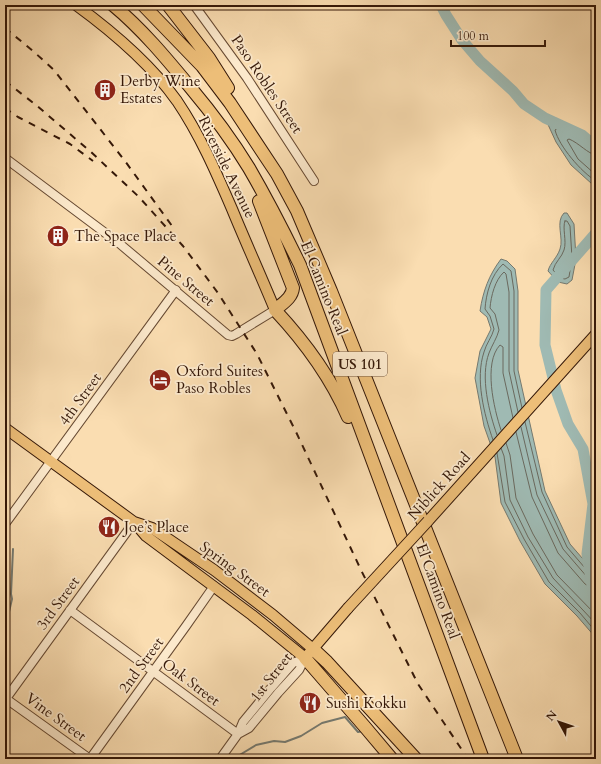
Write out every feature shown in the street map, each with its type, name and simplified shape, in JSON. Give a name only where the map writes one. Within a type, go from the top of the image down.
[{"type":"highway","name":"El Camino Real","points":[[113,5],[144,34],[168,60],[209,110],[248,167],[280,224],[300,265],[483,759]]},
{"type":"highway","name":"El Camino Real","points":[[142,5],[202,66],[250,132],[277,174],[298,211],[517,759]]},
{"type":"highway","points":[[168,5],[209,58],[240,108],[250,132]]},
{"type":"highway","points":[[248,167],[254,190],[293,288],[290,297],[275,310],[285,320],[316,361],[336,393],[396,523]]},
{"type":"highway","points":[[309,653],[392,759]]},
{"type":"highway","points":[[309,653],[327,662],[416,759]]},
{"type":"main road","name":"Riverside Avenue","points":[[76,5],[119,38],[159,78],[177,101],[212,162],[275,310]]},
{"type":"main road","name":"Niblick Road","points":[[309,653],[596,334]]},
{"type":"main road","name":"Spring Street","points":[[5,428],[134,522],[146,536],[252,615],[309,653]]},
{"type":"main road","name":"Spring Street","points":[[134,522],[152,528],[214,570],[273,615],[309,653]]},
{"type":"street","name":"Paso Robles Street","points":[[194,5],[247,78],[314,181]]},
{"type":"street","name":"Pine Street","points":[[6,162],[107,234],[176,290],[220,329],[232,336],[275,310]]},
{"type":"street","name":"4th Street","points":[[5,524],[176,290]]},
{"type":"street","name":"3rd Street","points":[[5,699],[134,522]]},
{"type":"street","name":"2nd Street","points":[[90,759],[154,672],[214,586]]},
{"type":"street","name":"Oak Street","points":[[70,610],[238,734]]},
{"type":"street","name":"1st Street","points":[[220,759],[238,734],[249,728],[299,670],[309,653]]},
{"type":"street","name":"Vine Street","points":[[5,699],[90,759]]},
{"type":"water","points":[[545,118],[582,135],[596,147],[596,185],[592,184],[571,165],[556,142]]},
{"type":"water","points":[[564,213],[567,213],[574,224],[576,259],[572,280],[567,284],[558,282],[548,271],[560,249],[560,221]]},
{"type":"water","points":[[501,259],[507,261],[515,269],[518,291],[518,370],[545,491],[570,544],[596,574],[596,638],[577,616],[545,584],[520,541],[501,503],[495,457],[484,426],[475,378],[480,351],[491,329],[487,317],[480,311],[481,304],[490,277]]},
{"type":"waterway","points":[[441,5],[462,40],[480,61],[513,91],[524,104],[545,118],[582,135],[596,147]]},
{"type":"waterway","points":[[596,233],[546,290],[545,345],[556,390],[568,424],[583,449],[593,504],[587,554],[596,611]]},
{"type":"waterway","points":[[5,629],[12,599],[13,549]]},
{"type":"waterway","points":[[233,759],[256,745],[274,741],[285,742],[301,736],[322,723],[345,717],[358,732],[363,731]]},
{"type":"railway","points":[[5,28],[54,70],[125,161],[175,230]]},
{"type":"railway","points":[[5,81],[36,105],[91,152],[139,197],[183,246],[218,293],[257,354],[297,434],[361,570],[418,684],[468,759]]},
{"type":"railway","points":[[5,108],[18,117],[70,144],[93,161]]},
{"type":"place","name":"Derby Wine Estates","points":[[105,90]]},
{"type":"place","name":"The Space Place","points":[[58,236]]},
{"type":"place","name":"Oxford Suites Paso Robles","points":[[160,380]]},
{"type":"place","name":"Joe’s Place","points":[[109,527]]},
{"type":"place","name":"Sushi Kokku","points":[[310,703]]}]
